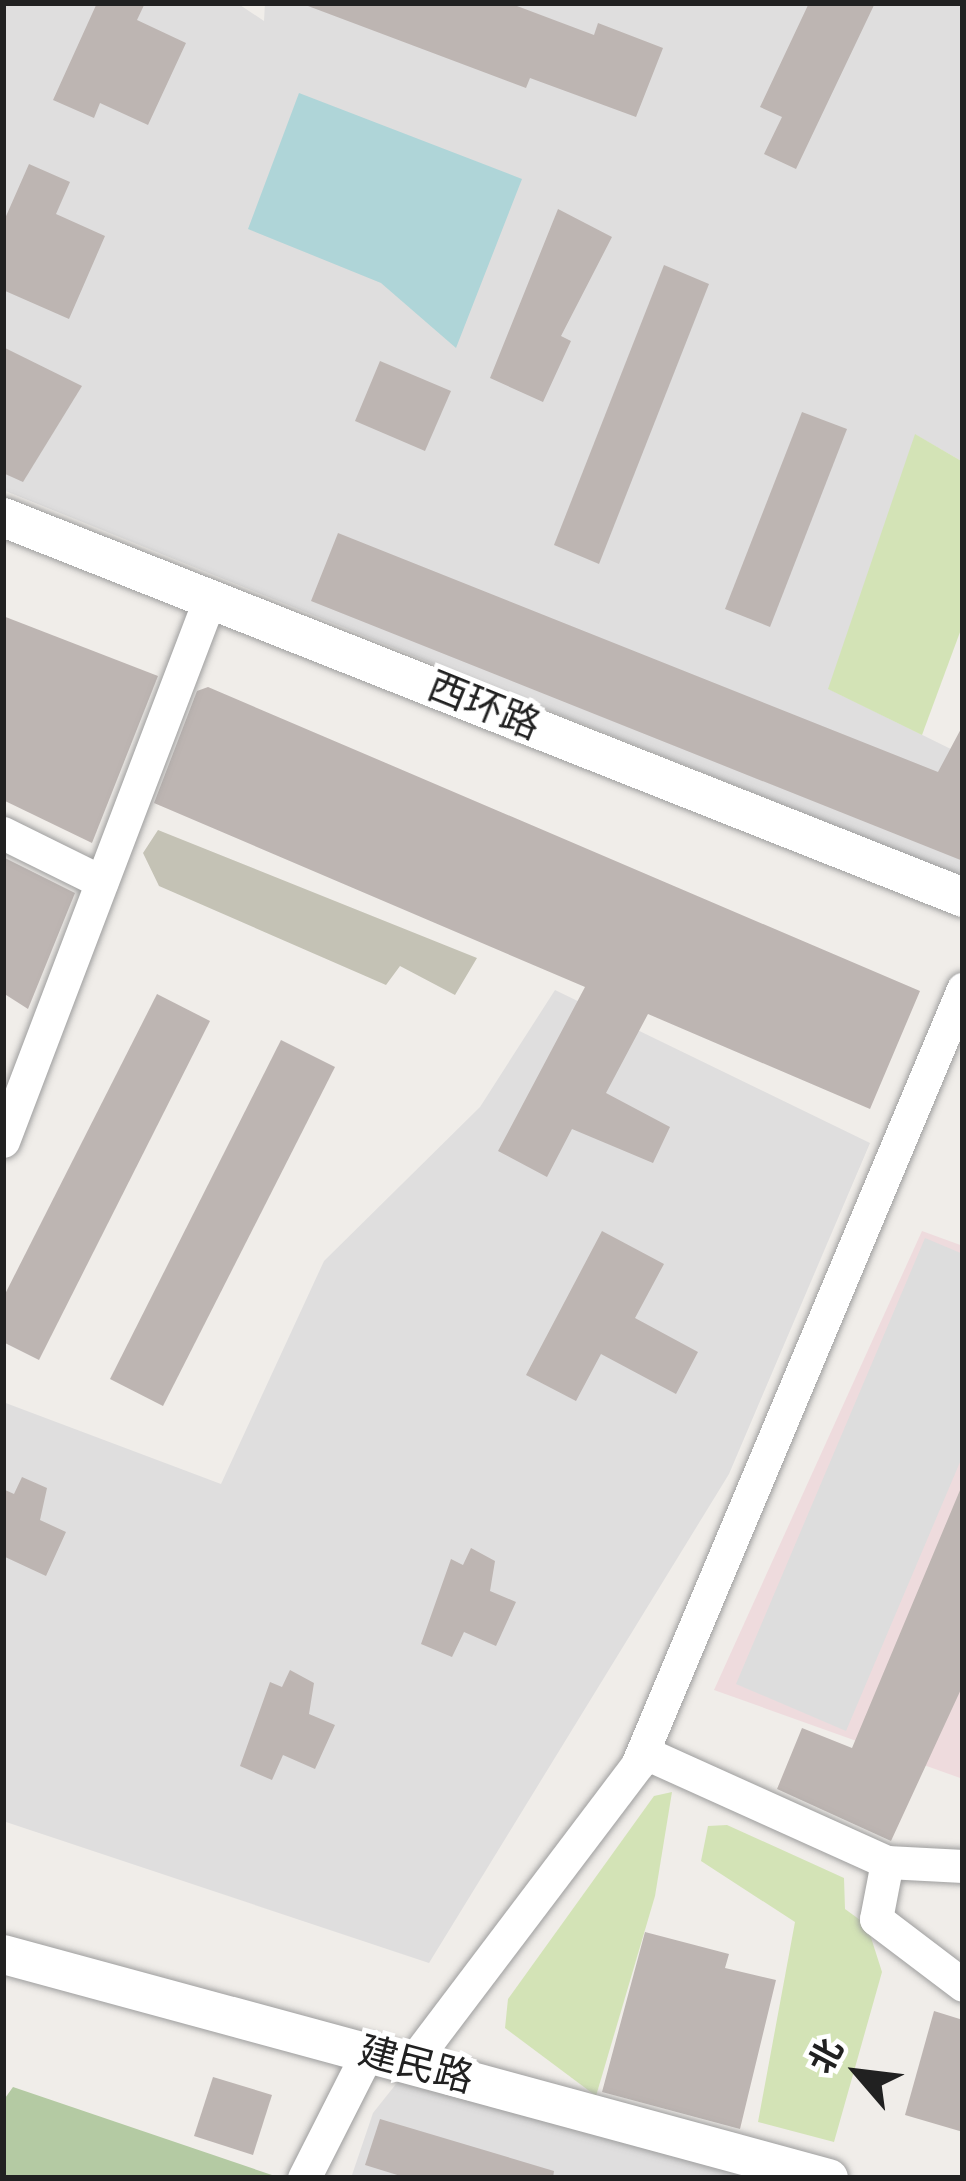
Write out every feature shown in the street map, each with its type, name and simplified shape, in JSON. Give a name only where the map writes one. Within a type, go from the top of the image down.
[{"type":"street","name":"西环路","points":[[3,517],[963,897]]},
{"type":"street","points":[[3,1141],[11,1091],[102,881],[210,598]]},
{"type":"street","points":[[3,833],[102,881]]},
{"type":"street","points":[[411,2064],[643,1752],[963,989]]},
{"type":"street","points":[[643,1752],[887,1862],[963,1866]]},
{"type":"street","points":[[887,1862],[876,1918],[963,1984]]},
{"type":"street","name":"建民路","points":[[3,1954],[828,2178]]},
{"type":"street","points":[[304,2178],[368,2052]]},
{"type":"shaded area","points":[[3,3],[237,3],[264,21],[265,3],[963,3],[963,462],[916,435],[829,689],[963,755],[963,877],[3,490]]},
{"type":"shaded area","points":[[158,830],[477,958],[455,995],[400,966],[386,985],[159,886],[143,853]]},
{"type":"shaded area","points":[[555,990],[870,1143],[729,1474],[429,1963],[3,1821],[3,1402],[221,1484],[324,1261],[480,1107]]},
{"type":"shaded area","points":[[922,1231],[963,1246],[963,1779],[714,1690]]},
{"type":"shaded area","points":[[925,1238],[963,1254],[963,1455],[846,1731],[736,1684]]},
{"type":"shaded area","points":[[404,2074],[760,2178],[351,2178],[373,2113]]},
{"type":"green space","points":[[915,434],[963,462],[963,624],[922,735],[828,689]]},
{"type":"green space","points":[[672,1792],[655,1896],[596,2096],[505,2028],[508,1999],[654,1796]]},
{"type":"green space","points":[[727,1825],[844,1878],[845,1909],[867,1925],[882,1972],[834,2142],[758,2122],[795,1922],[701,1861],[708,1826]]},
{"type":"green space","points":[[13,2087],[272,2175],[3,2178],[3,2101]]},
{"type":"water","points":[[299,93],[522,179],[456,348],[381,283],[248,229]]},
{"type":"building","points":[[97,3],[145,3],[137,20],[186,43],[148,125],[100,103],[94,118],[53,100]]},
{"type":"building","points":[[509,3],[594,35],[598,23],[663,48],[636,117],[530,78],[526,88],[308,6]]},
{"type":"building","points":[[809,3],[875,3],[796,169],[764,154],[782,117],[760,107]]},
{"type":"building","points":[[29,164],[70,182],[56,214],[105,236],[69,319],[3,290],[3,223]]},
{"type":"building","points":[[558,209],[612,237],[561,336],[571,341],[543,402],[490,378]]},
{"type":"building","points":[[664,265],[709,284],[599,564],[554,545]]},
{"type":"building","points":[[3,347],[82,386],[23,482],[3,473]]},
{"type":"building","points":[[380,361],[451,391],[425,451],[355,421]]},
{"type":"building","points":[[802,412],[847,429],[770,627],[725,609]]},
{"type":"building","points":[[338,533],[938,772],[963,725],[963,861],[311,601]]},
{"type":"building","points":[[3,616],[158,676],[92,843],[3,800]]},
{"type":"building","points":[[208,687],[920,991],[870,1109],[648,1014],[606,1093],[670,1127],[653,1163],[572,1129],[547,1177],[498,1151],[585,987],[154,803],[197,691]]},
{"type":"building","points":[[3,857],[75,893],[28,1009],[3,993]]},
{"type":"building","points":[[157,994],[210,1021],[39,1360],[3,1342],[3,1298]]},
{"type":"building","points":[[281,1040],[335,1067],[163,1406],[110,1379]]},
{"type":"building","points":[[602,1231],[664,1264],[635,1318],[698,1352],[676,1394],[601,1354],[576,1401],[526,1375]]},
{"type":"building","points":[[22,1477],[47,1488],[40,1520],[66,1532],[46,1576],[3,1556],[3,1489],[14,1494]]},
{"type":"building","points":[[963,1483],[963,1685],[891,1841],[777,1789],[802,1728],[852,1748]]},
{"type":"building","points":[[471,1548],[495,1561],[490,1591],[516,1602],[496,1646],[464,1632],[452,1657],[421,1644],[451,1559],[463,1565]]},
{"type":"building","points":[[290,1670],[314,1683],[309,1714],[335,1725],[315,1769],[283,1755],[272,1780],[240,1766],[270,1682],[282,1687]]},
{"type":"building","points":[[645,1932],[729,1954],[725,1968],[776,1980],[740,2129],[602,2092]]},
{"type":"building","points":[[934,2011],[963,2020],[963,2132],[905,2115]]},
{"type":"building","points":[[213,2077],[272,2095],[253,2155],[194,2136]]},
{"type":"building","points":[[380,2119],[554,2171],[553,2178],[407,2178],[365,2165]]}]
